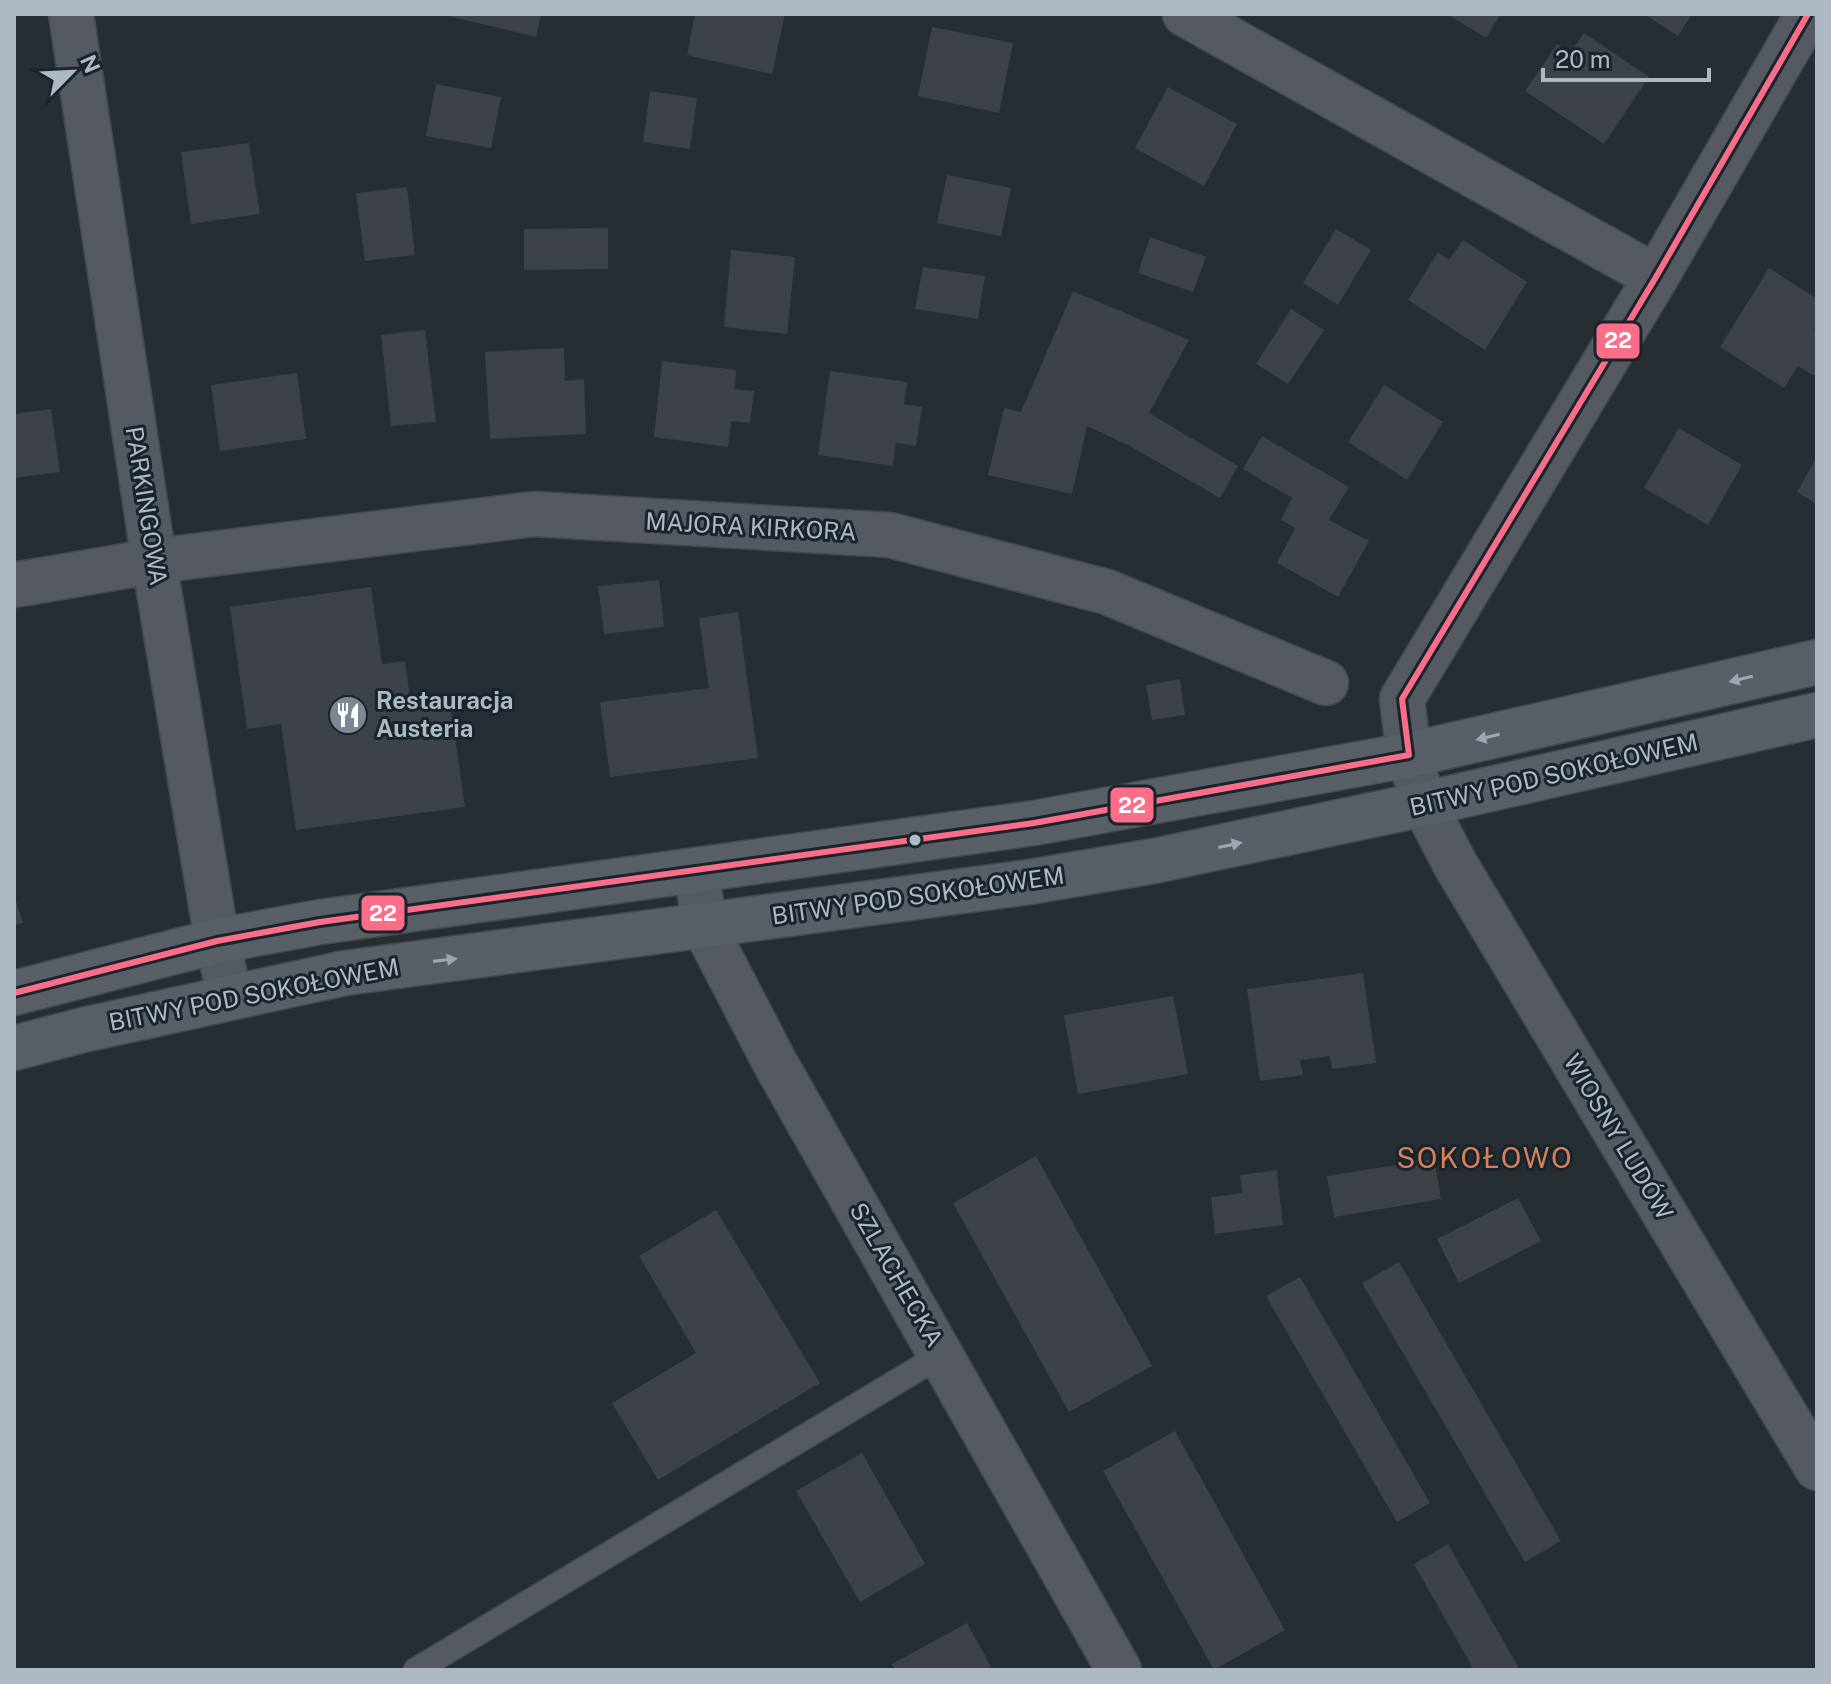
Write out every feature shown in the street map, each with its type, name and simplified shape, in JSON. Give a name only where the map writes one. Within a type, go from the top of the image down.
[{"type":"street","name":"PARKINGOWA","points":[[71,14],[154,561],[217,941],[230,996]]},
{"type":"street","points":[[1185,14],[1656,277]]},
{"type":"street","name":"WIOSNY LUDÓW","points":[[1808,14],[1656,277],[1402,699],[1409,755],[1424,804],[1474,897],[1817,1468]]},
{"type":"street","name":"MAJORA KIRKORA","points":[[14,585],[154,561],[534,514],[890,535],[1107,592],[1326,683]]},
{"type":"street","points":[[14,993],[217,941],[390,912],[697,872],[1034,823],[1409,755],[1817,662]]},
{"type":"street","name":"BITWY POD SOKOŁOWEM","points":[[14,1048],[230,996],[345,973],[1029,882],[1154,861],[1817,715]]},
{"type":"street","name":"SZLACHECKA","points":[[697,872],[704,926],[774,1061],[1119,1670]]},
{"type":"lane","points":[[416,1670],[941,1355]]},
{"type":"building","points":[[440,14],[541,14],[536,37]]},
{"type":"building","points":[[695,14],[785,14],[772,74],[687,55]]},
{"type":"building","points":[[1501,14],[1486,38],[1450,16]]},
{"type":"building","points":[[1644,14],[1692,14],[1678,36]]},
{"type":"building","points":[[932,27],[1013,43],[999,113],[918,96]]},
{"type":"building","points":[[1584,33],[1649,77],[1604,144],[1525,91],[1557,44],[1570,53]]},
{"type":"building","points":[[436,84],[501,97],[491,148],[426,136]]},
{"type":"building","points":[[1168,87],[1237,124],[1204,186],[1135,148]]},
{"type":"building","points":[[650,91],[697,98],[690,149],[643,142]]},
{"type":"building","points":[[249,143],[260,214],[191,224],[181,152]]},
{"type":"building","points":[[947,175],[1011,188],[1001,236],[937,223]]},
{"type":"building","points":[[407,187],[415,255],[365,261],[356,193]]},
{"type":"building","points":[[608,228],[608,269],[524,270],[524,229]]},
{"type":"building","points":[[1336,229],[1371,250],[1338,305],[1303,283]]},
{"type":"building","points":[[1150,237],[1206,257],[1193,292],[1138,273]]},
{"type":"building","points":[[1463,240],[1527,282],[1485,350],[1408,300],[1438,252],[1449,260]]},
{"type":"building","points":[[731,250],[795,257],[787,334],[724,327]]},
{"type":"building","points":[[923,267],[985,276],[978,319],[915,309]]},
{"type":"building","points":[[1769,268],[1817,299],[1817,325],[1814,330],[1817,332],[1817,375],[1798,366],[1784,388],[1720,347]]},
{"type":"building","points":[[1073,291],[1189,340],[1149,413],[1238,466],[1220,498],[1130,446],[1087,426],[1072,494],[988,475],[1004,408],[1021,412]]},
{"type":"building","points":[[1291,309],[1324,330],[1288,384],[1256,364]]},
{"type":"building","points":[[425,330],[436,422],[391,426],[381,335]]},
{"type":"building","points":[[564,348],[565,381],[584,379],[586,434],[490,439],[485,352]]},
{"type":"building","points":[[662,361],[736,370],[735,389],[754,391],[750,423],[731,421],[728,447],[654,437]]},
{"type":"building","points":[[830,371],[907,382],[904,404],[922,407],[916,446],[896,443],[893,466],[818,455]]},
{"type":"building","points":[[297,373],[306,439],[220,451],[211,385]]},
{"type":"building","points":[[1384,385],[1443,422],[1407,480],[1348,442]]},
{"type":"building","points":[[51,409],[60,472],[14,478],[14,414]]},
{"type":"building","points":[[1679,428],[1742,465],[1708,525],[1644,488]]},
{"type":"building","points":[[1262,436],[1349,487],[1329,520],[1369,541],[1338,597],[1277,563],[1295,528],[1281,520],[1292,498],[1243,469]]},
{"type":"building","points":[[1817,457],[1817,504],[1797,492]]},
{"type":"building","points":[[659,580],[664,627],[604,634],[598,586]]},
{"type":"building","name":"Restauracja Austeria","points":[[371,587],[382,664],[405,661],[411,706],[450,701],[465,807],[296,830],[281,724],[247,729],[230,607]]},
{"type":"building","points":[[738,612],[758,758],[610,777],[600,702],[709,688],[699,618]]},
{"type":"building","points":[[1180,679],[1185,715],[1152,720],[1146,685]]},
{"type":"building","points":[[14,895],[23,923],[14,925]]},
{"type":"building","points":[[1363,973],[1376,1063],[1332,1069],[1330,1056],[1300,1060],[1303,1075],[1260,1081],[1247,989]]},
{"type":"building","points":[[1173,996],[1188,1074],[1078,1094],[1064,1015]]},
{"type":"building","points":[[1036,1156],[1152,1366],[1069,1412],[953,1203]]},
{"type":"building","points":[[1434,1159],[1441,1199],[1334,1217],[1327,1176]]},
{"type":"building","points":[[1277,1170],[1283,1225],[1215,1234],[1211,1197],[1242,1193],[1240,1175]]},
{"type":"building","points":[[1518,1198],[1541,1241],[1459,1283],[1437,1239]]},
{"type":"building","points":[[716,1210],[820,1383],[658,1480],[612,1403],[696,1353],[639,1256]]},
{"type":"building","points":[[1399,1262],[1561,1541],[1525,1562],[1362,1283]]},
{"type":"building","points":[[1300,1277],[1430,1503],[1397,1522],[1266,1296]]},
{"type":"building","points":[[1175,1431],[1285,1630],[1214,1670],[1103,1471]]},
{"type":"building","points":[[862,1453],[925,1564],[860,1602],[796,1491]]},
{"type":"building","points":[[1448,1544],[1520,1670],[1474,1670],[1414,1564]]},
{"type":"building","points":[[967,1623],[993,1670],[895,1670],[892,1664]]},
{"type":"transit line","name":"22","points":[[14,993],[217,941],[320,922],[1034,823],[1409,755],[1402,699],[1656,277],[1808,14]]},
{"type":"place","name":"Restauracja Austeria","points":[[348,715]]},
{"type":"district","name":"SOKOŁOWO","points":[[1485,1158]]}]
